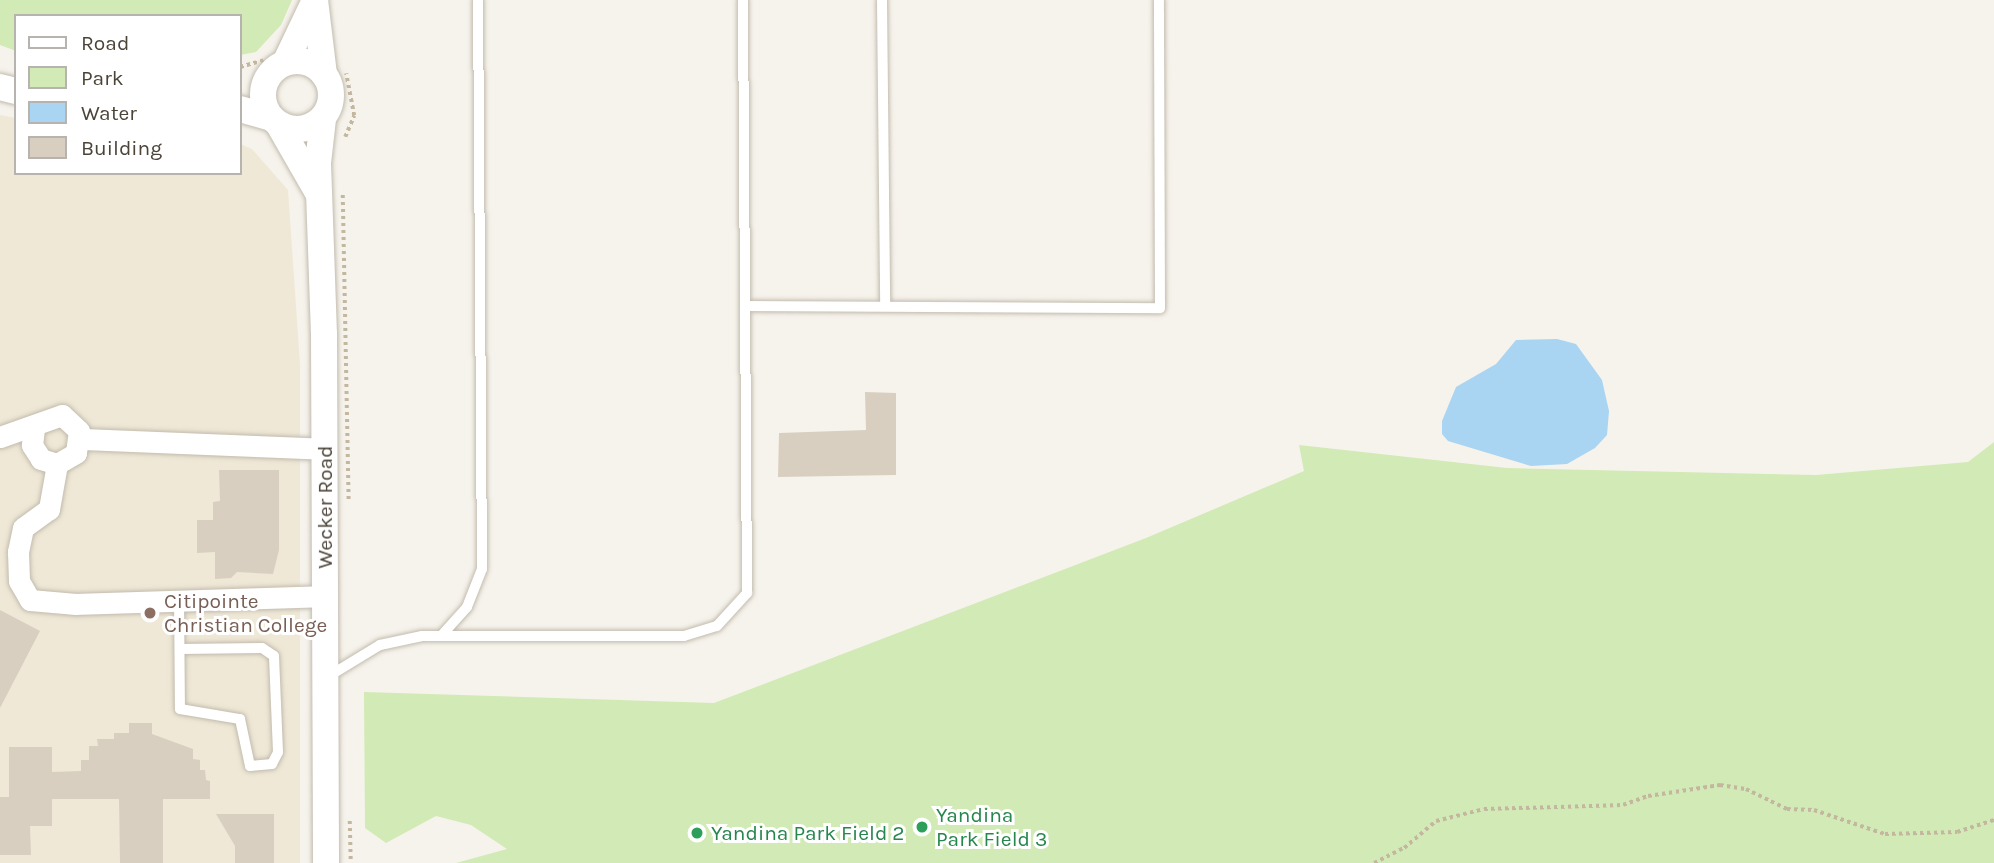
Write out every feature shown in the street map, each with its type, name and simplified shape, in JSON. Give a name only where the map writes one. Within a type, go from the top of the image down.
[{"type":"street","name":"Wecker Road","points":[[315,0],[262,97],[318,193]]},
{"type":"street","name":"Wecker Road","points":[[315,0],[324,74],[331,97],[323,119],[318,193],[325,449],[326,863]]},
{"type":"street","points":[[242,91],[276,70],[306,62],[324,74]]},
{"type":"street","points":[[242,110],[302,130],[323,119]]},
{"type":"street","points":[[0,437],[34,428],[46,417],[62,415],[75,424],[81,439],[71,459],[57,464],[36,452],[34,428]]},
{"type":"street","points":[[81,439],[325,449]]},
{"type":"street","points":[[57,464],[49,509],[23,528],[18,552],[19,580],[30,600],[76,604],[326,596]]},
{"type":"lane","points":[[440,636],[467,607],[482,569],[478,0]]},
{"type":"lane","points":[[326,678],[380,645],[440,636],[684,636],[717,626],[747,593],[744,0]]},
{"type":"lane","points":[[882,0],[885,305]]},
{"type":"lane","points":[[747,306],[1160,308],[1159,0]]},
{"type":"lane","points":[[179,599],[180,709],[240,719],[250,766],[272,764],[278,752],[274,656],[262,648],[180,649]]},
{"type":"path","points":[[1374,863],[1404,848],[1436,821],[1484,809],[1623,805],[1658,794],[1720,785],[1746,789],[1787,809],[1814,810],[1885,834],[1957,832],[1994,820]]},
{"type":"shaded area","name":"Citipointe Christian College","points":[[0,115],[14,118],[14,175],[242,175],[242,145],[252,149],[288,190],[300,364],[300,863],[0,863]]},
{"type":"green space","points":[[0,0],[292,0],[281,25],[256,52],[242,55],[242,14],[14,14],[14,50],[0,45]]},
{"type":"green space","points":[[1994,442],[1994,863],[456,863],[507,849],[471,825],[436,816],[386,843],[365,828],[364,692],[714,703],[1146,538],[1304,471],[1299,445],[1507,468],[1816,475],[1968,462]]},
{"type":"water","points":[[1557,339],[1576,344],[1602,380],[1609,411],[1607,435],[1595,448],[1567,464],[1531,466],[1448,441],[1442,434],[1442,421],[1456,387],[1496,364],[1516,340]]},
{"type":"building","points":[[865,392],[896,393],[896,475],[778,477],[779,433],[866,430]]},
{"type":"building","points":[[219,470],[279,470],[279,550],[273,574],[237,572],[231,578],[215,579],[215,552],[197,553],[197,520],[213,520],[213,502],[220,501]]},
{"type":"building","points":[[0,610],[40,631],[0,708]]},
{"type":"building","points":[[129,723],[152,723],[152,734],[193,749],[193,759],[200,760],[200,770],[205,770],[206,780],[210,781],[210,799],[163,799],[163,863],[120,863],[119,799],[52,799],[52,826],[30,826],[31,855],[0,855],[0,797],[9,797],[9,747],[52,747],[52,772],[81,771],[81,760],[89,760],[89,746],[98,746],[97,739],[114,739],[114,733],[129,733]]},
{"type":"building","points":[[216,814],[274,814],[274,863],[235,863],[235,846]]},
{"type":"place","name":"Citipointe Christian College","points":[[150,613]]},
{"type":"place","name":"Yandina Park Field 3","points":[[922,827]]},
{"type":"place","name":"Yandina Park Field 2","points":[[697,833]]}]
